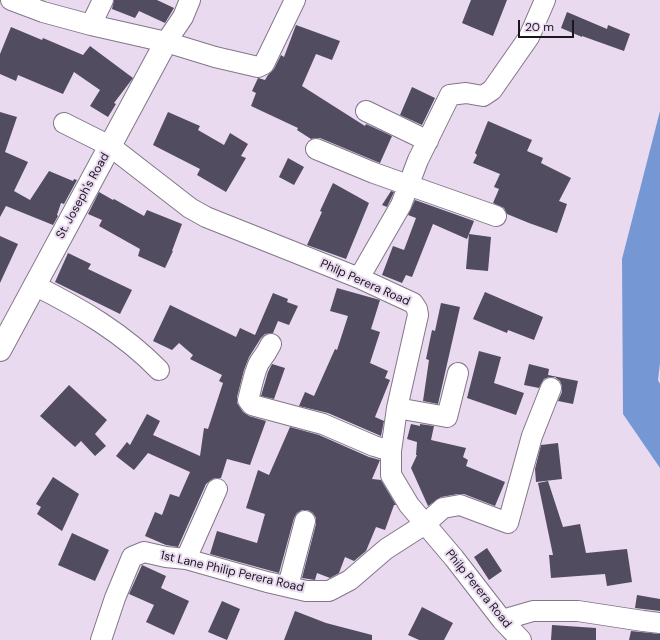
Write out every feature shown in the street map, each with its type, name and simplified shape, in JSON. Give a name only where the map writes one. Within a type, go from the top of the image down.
[{"type":"street","points":[[11,0],[43,12],[91,25],[166,42],[215,57],[258,67],[264,64],[295,0]]},
{"type":"street","points":[[91,25],[103,0]]},
{"type":"street","points":[[166,42],[183,17],[190,0]]},
{"type":"street","points":[[359,278],[401,205],[418,160],[450,95],[466,93],[483,96],[492,90],[529,37],[545,0]]},
{"type":"street","name":"St. Joseph's Road","points":[[0,350],[166,42]]},
{"type":"street","points":[[366,111],[428,141]]},
{"type":"street","name":"Philp Perera Road","points":[[64,123],[110,146],[190,208],[206,217],[359,278],[413,303],[417,309],[418,315],[397,408],[391,451],[391,476],[409,505],[454,558],[502,620],[521,640]]},
{"type":"street","points":[[316,149],[374,173],[496,216]]},
{"type":"street","points":[[34,285],[88,313],[143,354],[159,370]]},
{"type":"street","points":[[271,344],[264,358],[260,360],[254,377],[248,400],[252,405],[323,424],[374,446],[391,451]]},
{"type":"street","points":[[397,408],[447,417],[458,373]]},
{"type":"street","name":"1st Lane Philip Perera Road","points":[[101,640],[115,598],[132,557],[144,552],[166,557],[186,559],[306,591],[329,591],[350,580],[386,549],[425,524],[443,508],[460,505],[508,523],[532,436],[551,388]]},
{"type":"street","points":[[186,559],[217,489]]},
{"type":"street","points":[[288,586],[305,521]]},
{"type":"street","points":[[502,620],[534,611],[578,611],[660,623]]},
{"type":"water","points":[[660,111],[660,363],[658,380],[660,384],[660,468],[623,414],[622,259]]},
{"type":"building","points":[[114,0],[157,0],[174,8],[165,23],[139,11],[135,18],[112,9]]},
{"type":"building","points":[[471,0],[507,0],[493,36],[462,23]]},
{"type":"building","points":[[567,12],[607,29],[608,25],[630,34],[624,51],[582,37],[561,28]]},
{"type":"building","points":[[296,25],[340,41],[332,60],[316,54],[302,86],[365,126],[366,124],[392,136],[380,163],[320,138],[311,139],[297,130],[298,128],[251,106],[256,93],[252,91],[258,78],[265,80],[274,69],[281,55],[284,57]]},
{"type":"building","points":[[11,27],[42,40],[43,38],[83,55],[90,46],[133,78],[114,103],[116,104],[108,117],[90,106],[100,90],[74,72],[63,94],[18,75],[16,81],[0,74],[0,54]]},
{"type":"building","points":[[412,87],[435,98],[422,125],[400,115]]},
{"type":"building","points":[[0,112],[17,117],[5,152],[28,162],[14,191],[30,200],[49,171],[73,181],[74,179],[77,180],[64,204],[61,203],[58,216],[53,225],[6,206],[0,217]]},
{"type":"building","points":[[168,112],[200,126],[198,130],[224,145],[230,133],[248,144],[241,156],[246,158],[226,192],[197,175],[200,169],[153,145]]},
{"type":"building","points":[[488,121],[532,140],[527,151],[543,158],[541,163],[571,178],[559,201],[567,204],[557,233],[507,214],[504,208],[493,203],[499,189],[494,187],[500,174],[473,163],[477,155],[475,153]]},
{"type":"building","points":[[288,158],[304,167],[294,185],[279,177]]},
{"type":"building","points":[[333,183],[369,203],[346,259],[307,245]]},
{"type":"building","points":[[391,191],[394,192],[387,207],[382,205]]},
{"type":"building","points":[[99,192],[144,216],[147,210],[182,224],[173,251],[165,268],[138,256],[140,249],[99,226],[102,220],[88,214]]},
{"type":"building","points":[[415,200],[474,221],[467,239],[433,224],[412,277],[406,275],[402,283],[382,275],[393,246],[404,250],[416,218],[408,215]]},
{"type":"building","points":[[469,234],[491,237],[488,271],[466,269]]},
{"type":"building","points":[[0,236],[18,244],[0,283]]},
{"type":"building","points":[[68,253],[91,264],[88,269],[132,290],[120,314],[55,282]]},
{"type":"building","points":[[337,288],[380,300],[371,329],[380,332],[370,363],[388,371],[385,378],[390,380],[375,417],[384,421],[381,436],[328,413],[299,406],[305,392],[314,396],[335,349],[337,350],[348,316],[330,311]]},
{"type":"building","points":[[485,292],[543,317],[534,340],[508,330],[507,333],[473,319]]},
{"type":"building","points":[[273,293],[288,299],[287,302],[298,306],[289,325],[278,321],[273,333],[265,334],[261,338],[249,357],[244,370],[237,397],[237,403],[243,412],[249,416],[266,421],[250,465],[227,459],[221,478],[215,478],[206,484],[178,547],[166,545],[145,536],[155,512],[162,515],[170,494],[179,497],[190,472],[148,453],[134,470],[116,456],[127,442],[130,445],[147,414],[160,421],[153,435],[200,456],[204,428],[208,429],[223,383],[219,381],[222,375],[190,359],[193,355],[179,343],[172,350],[153,341],[170,305],[236,337],[240,328],[255,335]]},
{"type":"building","points":[[441,303],[460,307],[438,404],[423,401],[429,360],[426,359],[432,330],[435,331]]},
{"type":"building","points":[[479,351],[501,357],[494,383],[524,393],[516,415],[467,398]]},
{"type":"building","points":[[272,364],[285,368],[274,399],[261,396]]},
{"type":"building","points":[[529,364],[549,369],[548,375],[578,381],[573,404],[558,401],[562,392],[562,386],[560,381],[555,377],[544,379],[539,388],[524,385]]},
{"type":"building","points":[[69,385],[107,420],[95,434],[106,446],[95,456],[81,441],[75,447],[40,416]]},
{"type":"building","points":[[411,424],[420,426],[420,424],[434,426],[431,440],[466,448],[463,457],[468,460],[466,466],[505,482],[495,506],[464,494],[458,494],[441,497],[428,506],[411,468],[417,455],[417,442],[407,439]]},
{"type":"building","points":[[290,427],[319,435],[369,457],[380,460],[372,479],[381,480],[396,505],[394,505],[385,530],[376,527],[366,551],[354,561],[345,557],[339,573],[330,578],[317,573],[315,580],[302,578],[316,524],[316,518],[313,513],[308,510],[302,510],[297,513],[294,518],[279,573],[210,554],[217,531],[257,543],[265,514],[246,508],[258,470],[269,475]]},
{"type":"building","points":[[558,443],[562,479],[536,482],[535,469],[541,445]]},
{"type":"building","points":[[53,477],[79,494],[62,531],[37,514],[41,507],[36,504]]},
{"type":"building","points":[[548,481],[563,527],[580,524],[586,553],[627,549],[632,582],[607,586],[605,574],[551,578],[549,555],[553,555],[538,483]]},
{"type":"building","points":[[72,533],[109,550],[95,581],[58,565]]},
{"type":"building","points":[[487,548],[502,571],[489,580],[474,557]]},
{"type":"building","points":[[142,565],[166,576],[161,588],[189,601],[174,635],[146,622],[154,605],[129,594]]},
{"type":"building","points":[[637,595],[660,599],[660,611],[635,608]]},
{"type":"building","points":[[222,601],[240,609],[227,640],[208,632]]},
{"type":"building","points":[[422,607],[453,623],[444,640],[419,640],[408,635]]},
{"type":"building","points":[[295,611],[326,623],[372,635],[372,640],[284,640]]},
{"type":"building","points":[[552,625],[596,628],[596,640],[551,640]]},
{"type":"building","points":[[631,631],[660,634],[660,640],[629,640]]}]
